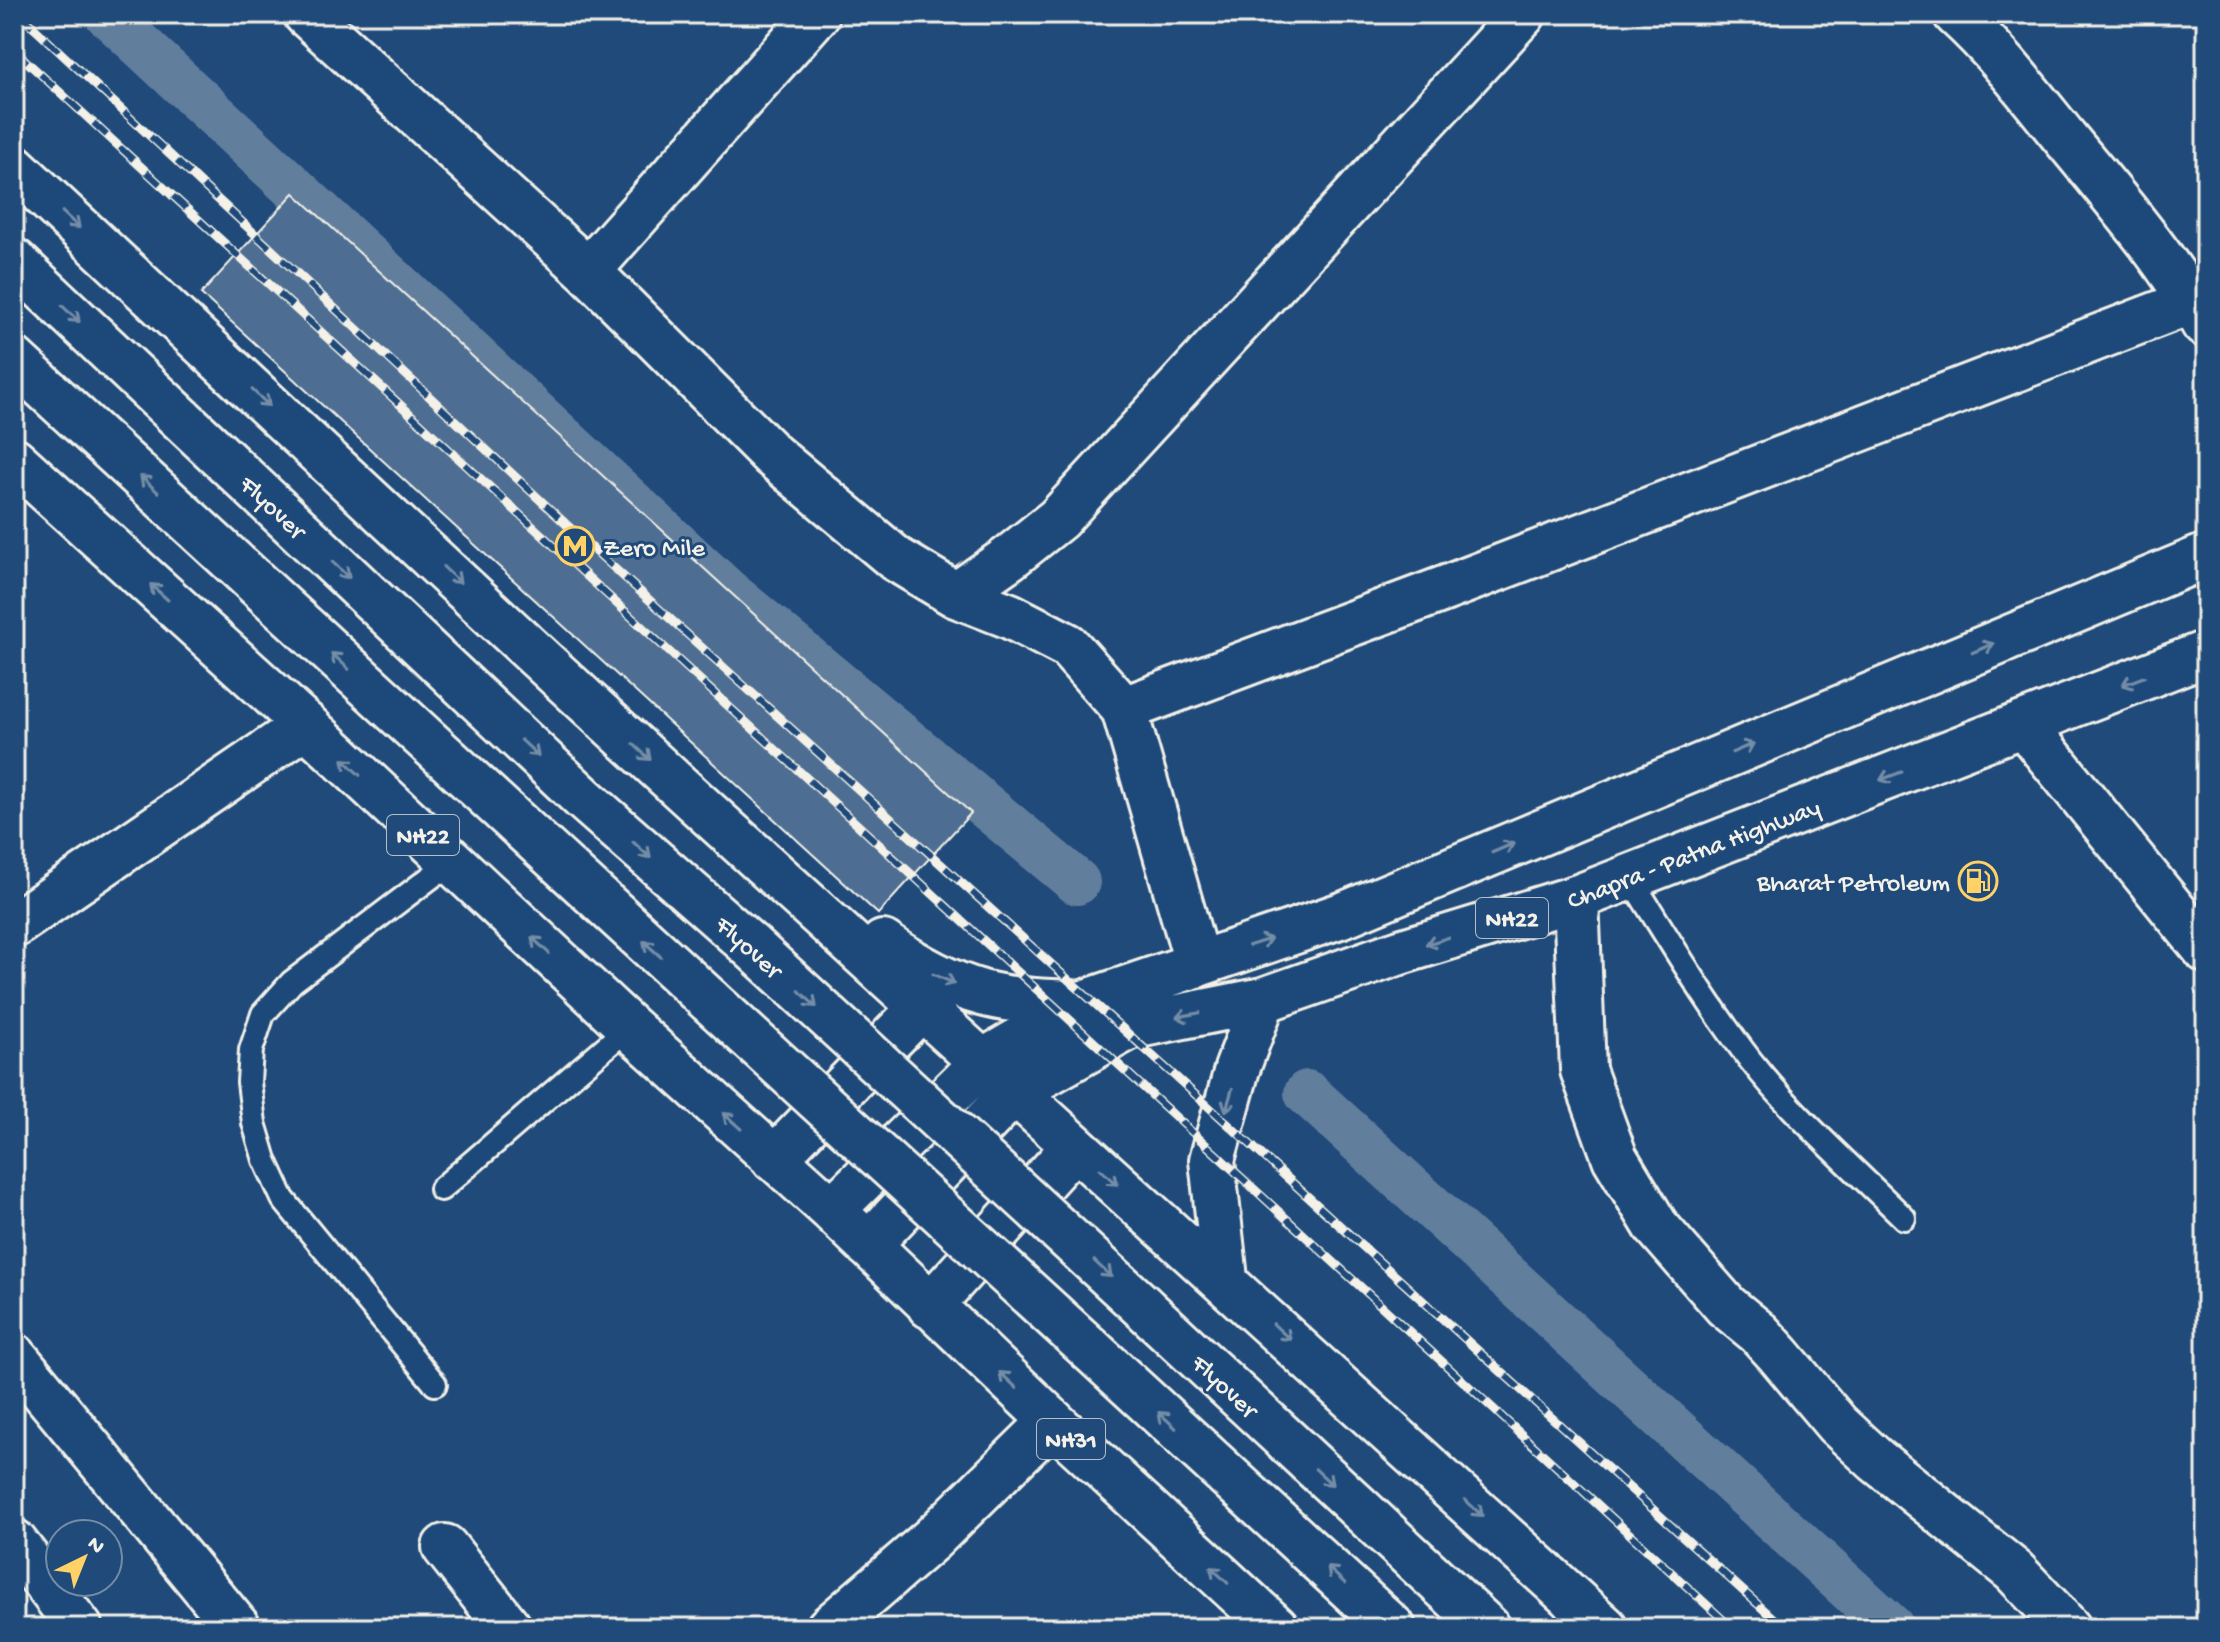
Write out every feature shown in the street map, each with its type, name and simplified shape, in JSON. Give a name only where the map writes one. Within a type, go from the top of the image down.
[{"type":"main road","points":[[306,14],[588,271],[772,455],[896,559],[956,595],[1010,616],[1068,646],[1124,709],[1197,962]]},
{"type":"main road","points":[[588,271],[817,14]]},
{"type":"main road","points":[[956,595],[1058,519],[1523,14]]},
{"type":"main road","points":[[1124,709],[2199,314],[2110,192],[1956,14]]},
{"type":"main road","name":"NH22","points":[[14,167],[719,824],[912,964],[949,982],[985,994],[1081,1004],[1345,914],[2206,556]]},
{"type":"main road","name":"Flyover","points":[[14,261],[584,799],[751,946],[1488,1628]]},
{"type":"main road","points":[[14,360],[1393,1628]]},
{"type":"main road","name":"NH22","points":[[14,460],[832,1210]]},
{"type":"main road","name":"Chapra - Patna Highway","points":[[868,1245],[1015,1091],[1129,1027],[1263,1000],[1400,952],[1576,898],[2206,653]]},
{"type":"main road","points":[[2023,724],[2206,950]]},
{"type":"main road","points":[[14,925],[306,725]]},
{"type":"main road","points":[[719,824],[922,1007],[971,1072],[1015,1091],[1605,1628]]},
{"type":"main road","points":[[1576,898],[1583,1070],[1615,1158],[1656,1226],[1726,1306],[1769,1344],[1837,1424],[1876,1460],[2014,1571],[2068,1628]]},
{"type":"main road","points":[[1225,1279],[1212,1160],[1237,1069],[1263,1000]]},
{"type":"main road","points":[[832,1210],[971,1072],[1081,1004]]},
{"type":"main road","points":[[774,1159],[922,1007]]},
{"type":"main road","points":[[930,1306],[1074,1147]]},
{"type":"main road","name":"NH31","points":[[832,1210],[1052,1421],[1276,1628]]},
{"type":"main road","points":[[14,1356],[238,1628]]},
{"type":"main road","points":[[829,1628],[932,1539],[1052,1421]]},
{"type":"main road","points":[[14,1542],[80,1628]]},
{"type":"main road","points":[[445,1547],[509,1628]]},
{"type":"lane","points":[[435,1384],[283,1199],[265,1160],[254,1123],[249,1082],[251,1050],[263,1014],[292,982],[451,862]]},
{"type":"lane","points":[[1630,878],[1701,991],[1751,1061],[1806,1124],[1904,1218]]},
{"type":"lane","points":[[441,1189],[629,1027]]},
{"type":"building","points":[[294,193],[971,813],[878,914],[201,294]]},
{"type":"waterway","points":[[107,14],[728,592],[1077,882]]},
{"type":"waterway","points":[[1307,1093],[1892,1628]]},
{"type":"railway","points":[[19,14],[581,538],[1784,1628]]},
{"type":"railway","points":[[14,50],[1732,1628]]},
{"type":"place","name":"Zero Mile","points":[[575,546]]},
{"type":"place","name":"Bharat Petroleum","points":[[1978,881]]}]
